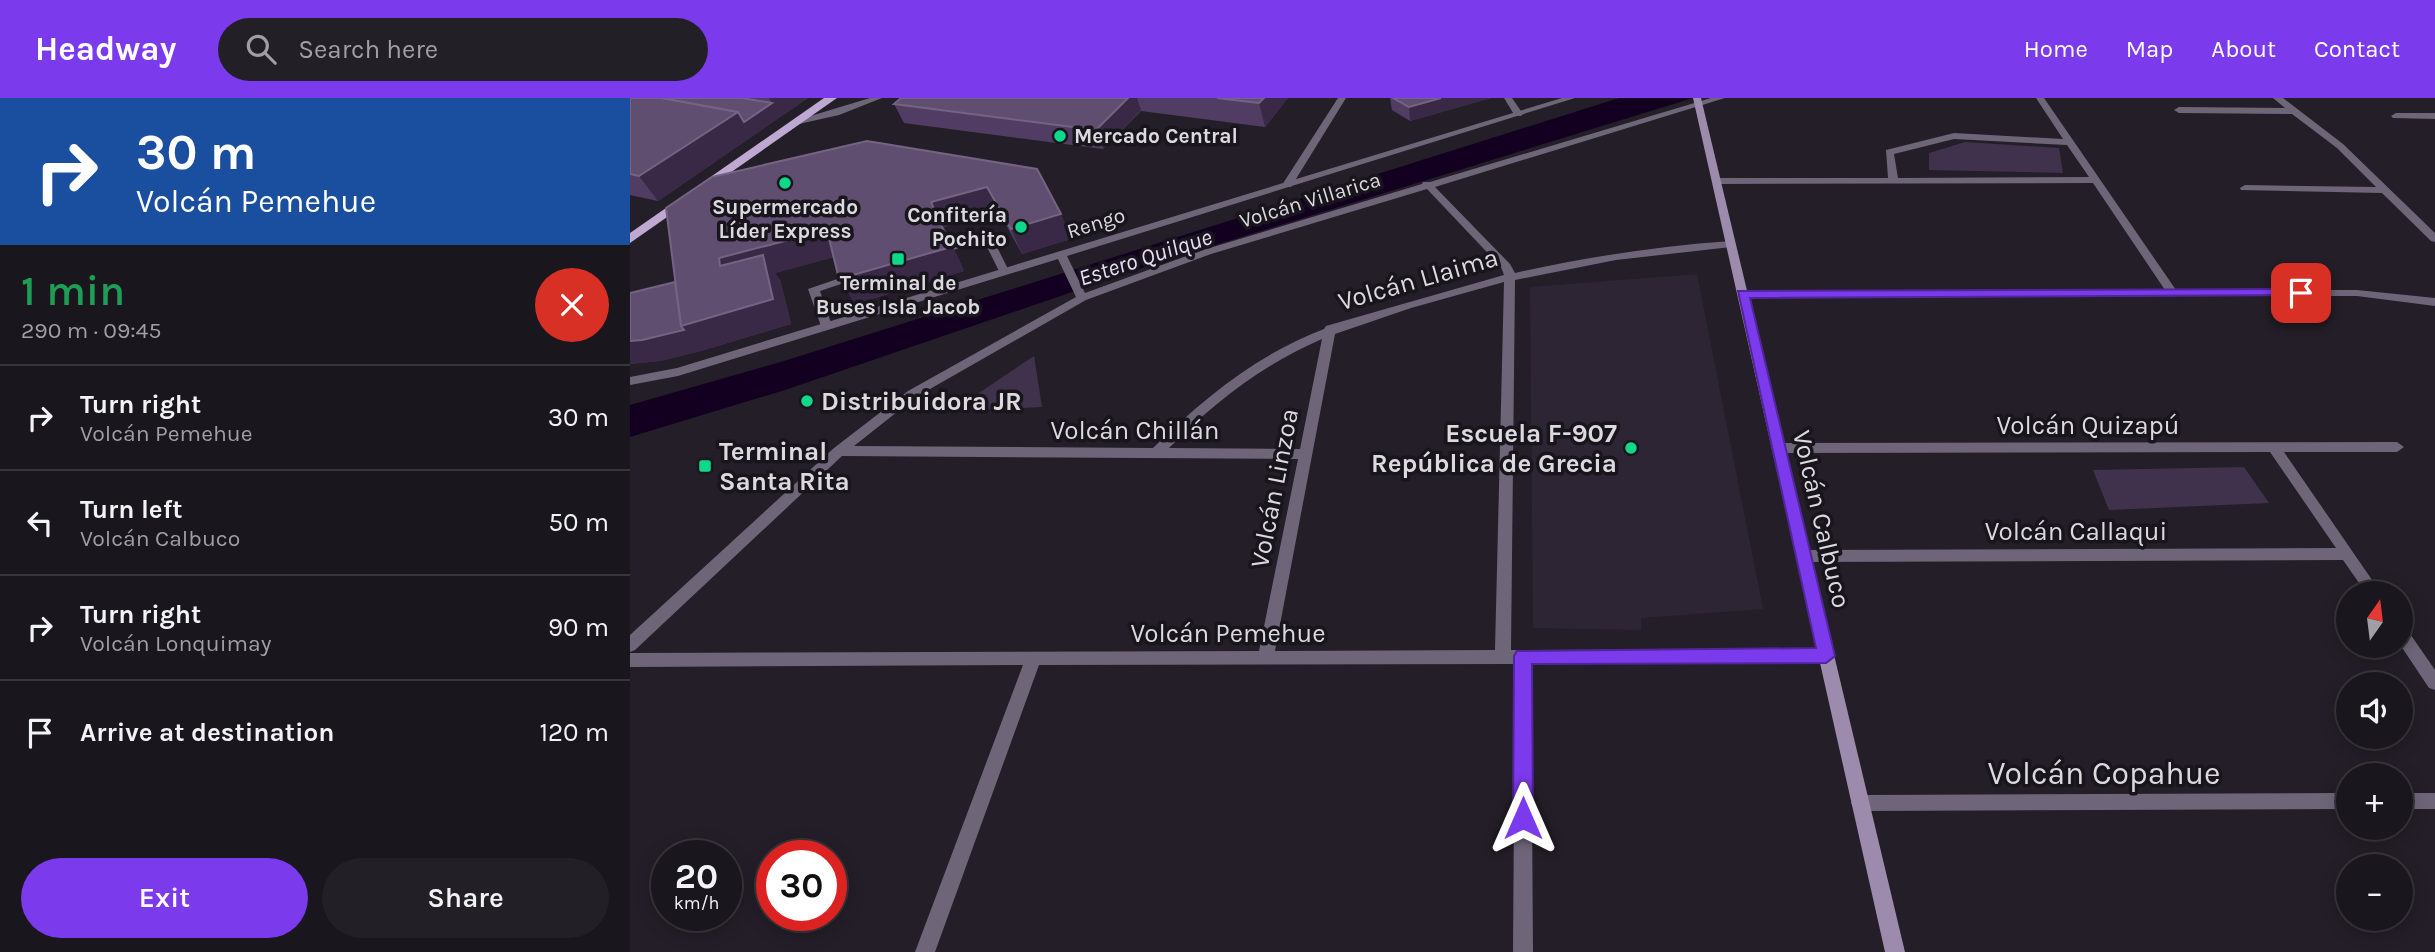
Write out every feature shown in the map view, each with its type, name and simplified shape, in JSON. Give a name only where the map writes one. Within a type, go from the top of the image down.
[{"type":"main road","points":[[630,239],[831,98]]},
{"type":"street","points":[[799,121],[836,113],[878,98]]},
{"type":"street","points":[[1287,185],[1342,98]]},
{"type":"street","points":[[1508,98],[1518,114]]},
{"type":"street","name":"Rengo","points":[[630,380],[678,372],[1571,98]]},
{"type":"street","name":"Volcán Villarica","points":[[630,645],[839,451],[912,394],[1080,295],[1207,252],[1427,184],[1698,101],[1721,98]]},
{"type":"street","points":[[2040,98],[2173,293]]},
{"type":"street","points":[[2277,98],[2340,146],[2435,239]]},
{"type":"street","name":"Volcán Calbuco","points":[[1698,101],[1895,952]]},
{"type":"street","points":[[2179,110],[2294,111]]},
{"type":"street","points":[[2396,116],[2435,116]]},
{"type":"street","points":[[1894,181],[1888,152],[1954,136],[2070,142]]},
{"type":"street","points":[[1717,181],[2096,180]]},
{"type":"street","points":[[1427,184],[1506,266],[1510,275],[1503,657]]},
{"type":"street","points":[[2245,188],[2385,190]]},
{"type":"street","points":[[953,247],[987,237],[1004,271]]},
{"type":"street","name":"Volcán Llaima","points":[[1156,453],[1198,411],[1261,365],[1330,329],[1510,275],[1573,262],[1731,244]]},
{"type":"street","points":[[1061,254],[1080,295]]},
{"type":"street","points":[[826,326],[814,289],[849,278]]},
{"type":"street","points":[[1743,294],[2357,293],[2435,302]]},
{"type":"street","name":"Volcán Linzoa","points":[[1266,657],[1330,329]]},
{"type":"street","points":[[2274,447],[2366,581]]},
{"type":"street","name":"Volcán Quizapú","points":[[1779,448],[2398,447]]},
{"type":"street","name":"Volcán Chillán","points":[[839,451],[1306,454]]},
{"type":"street","name":"Volcán Callaqui","points":[[1804,556],[2348,554]]},
{"type":"street","points":[[2413,651],[2435,683]]},
{"type":"street","points":[[1523,656],[1523,952]]},
{"type":"street","name":"Volcán Pemehue","points":[[630,660],[1826,656]]},
{"type":"street","points":[[925,952],[1034,659]]},
{"type":"street","name":"Volcán Copahue","points":[[1860,803],[2336,801]]},
{"type":"street","points":[[2413,801],[2435,801]]},
{"type":"shaded area","points":[[1965,142],[2059,148],[2063,173],[1929,170],[1929,153]]},
{"type":"shaded area","name":"Escuela F-907 República de Grecia","points":[[1697,274],[1763,609],[1641,618],[1641,630],[1533,628],[1530,287]]},
{"type":"shaded area","points":[[1034,356],[1042,407],[952,411]]},
{"type":"shaded area","points":[[2244,467],[2269,503],[2109,510],[2093,470]]},
{"type":"water","name":"Estero Quilque","points":[[1619,98],[1693,98],[1157,263],[785,390],[630,437],[630,405],[784,361]]},
{"type":"building","points":[[630,98],[662,98],[738,112],[639,176],[630,174]]},
{"type":"building","points":[[662,98],[742,98],[772,103],[744,122],[738,112]]},
{"type":"building","points":[[901,98],[1128,98],[1096,130],[894,104]]},
{"type":"building","points":[[1217,98],[1264,98],[1259,103]]},
{"type":"building","points":[[1393,98],[1441,98],[1409,107]]},
{"type":"building","points":[[867,141],[1037,169],[1061,214],[1011,229],[987,187],[931,202],[951,247],[839,279],[827,230],[719,258],[720,266],[763,255],[773,299],[681,326],[666,208],[712,177]]},
{"type":"building","points":[[675,282],[681,326],[684,330],[630,341],[630,293]]},
{"type":"place","name":"Mercado Central","points":[[1060,136]]},
{"type":"place","name":"Supermercado Líder Express","points":[[785,183]]},
{"type":"place","name":"Confitería Pochito","points":[[1021,227]]},
{"type":"place","name":"Terminal de Buses Isla Jacob","points":[[898,259]]},
{"type":"place","name":"Distribuidora JR","points":[[807,401]]},
{"type":"place","name":"Escuela F-907 República de Grecia","points":[[1631,448]]},
{"type":"place","name":"Terminal Santa Rita","points":[[705,466]]},
{"type":"route","points":[[1523,818],[1523,656],[1826,656],[1743,294],[2301,293]]}]
